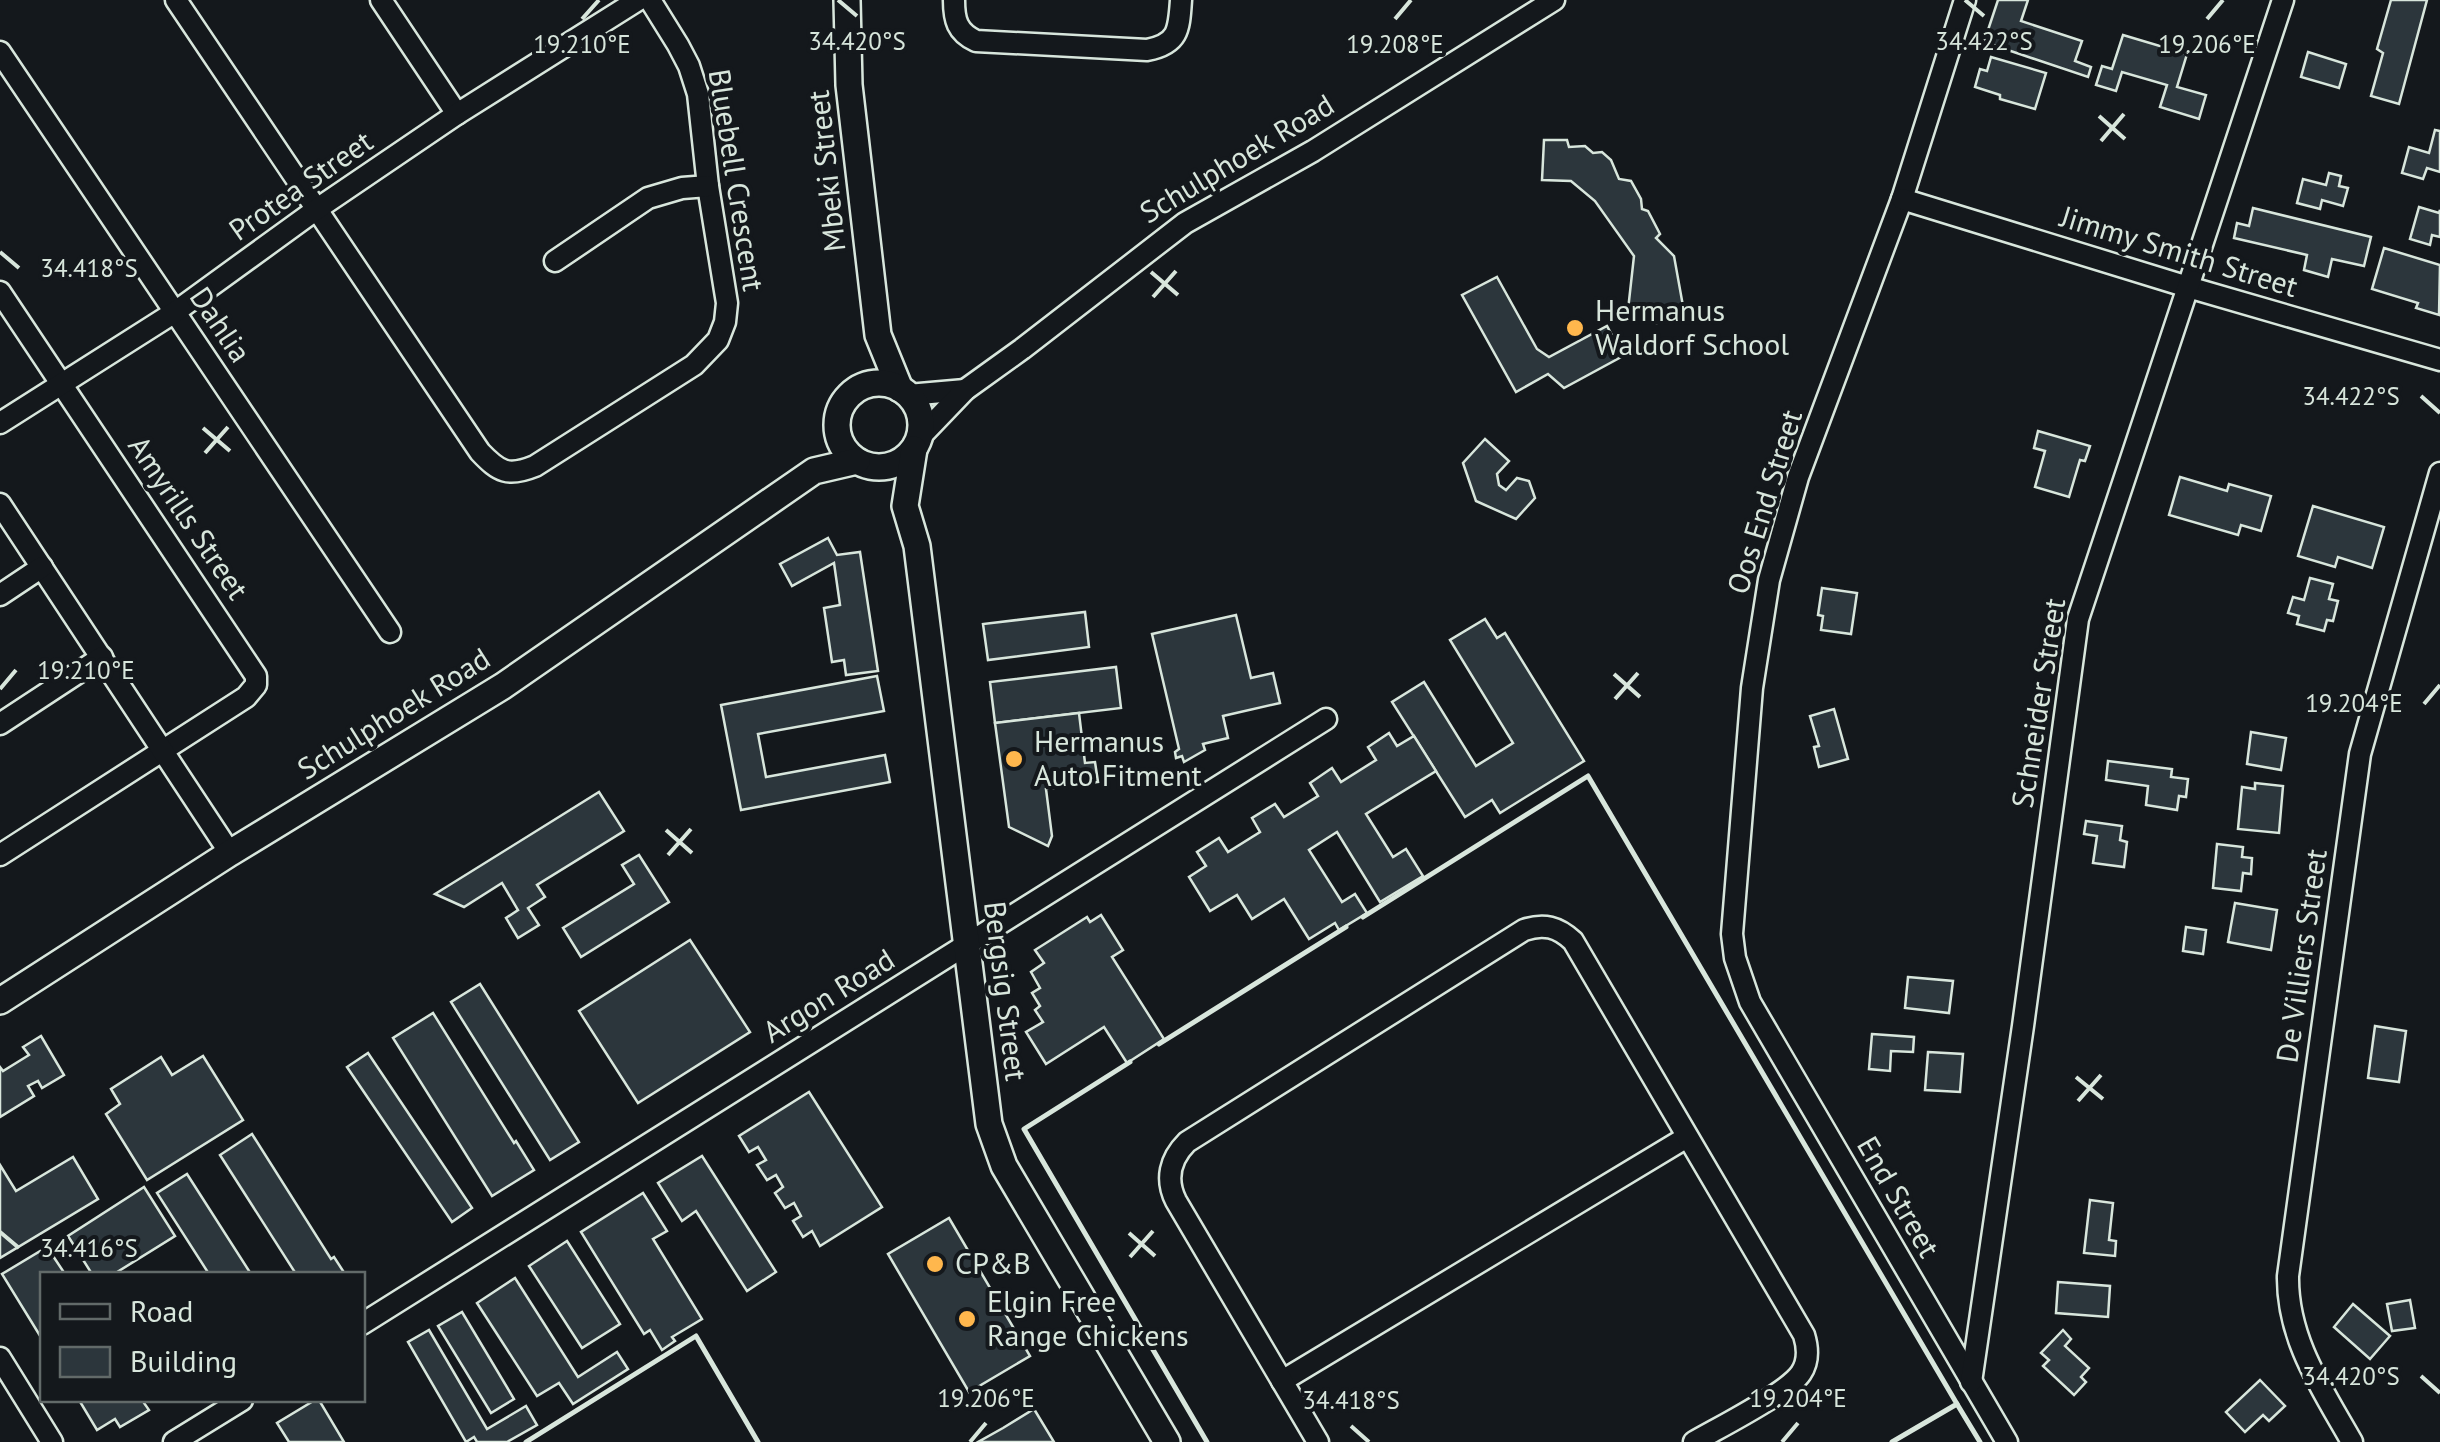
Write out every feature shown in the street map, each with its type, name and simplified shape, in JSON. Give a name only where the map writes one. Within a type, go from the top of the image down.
[{"type":"street","name":"Bluebell Crescent","points":[[176,0],[480,452],[499,470],[520,472],[694,365],[718,340],[725,322],[727,303],[698,94],[678,44],[650,0]]},
{"type":"street","points":[[381,0],[458,114]]},
{"type":"street","name":"Protea Street","points":[[0,423],[175,312],[458,114],[638,0]]},
{"type":"street","name":"Mbeki Street","points":[[847,0],[849,85],[878,335],[904,392]]},
{"type":"street","points":[[954,0],[954,18],[959,29],[976,41],[1147,50],[1159,48],[1175,36],[1180,0]]},
{"type":"street","name":"Schulphoek Road","points":[[916,444],[965,390],[1185,222],[1313,151],[1554,0]]},
{"type":"street","name":"Oos End Street","points":[[1741,982],[1732,910],[1752,688],[1769,580],[1798,476],[1902,199],[1966,0]]},
{"type":"street","name":"Schneider Street","points":[[1972,1382],[2078,619],[2282,0]]},
{"type":"street","name":"Dahlia","points":[[0,52],[390,632]]},
{"type":"street","points":[[555,262],[648,198],[682,188],[708,186]]},
{"type":"street","name":"Jimmy Smith Street","points":[[1902,199],[2440,360]]},
{"type":"street","name":"Amyrills Street","points":[[0,292],[256,676],[256,685],[246,697],[164,751]]},
{"type":"street","name":"Mbeki Street","points":[[857,390],[878,335]]},
{"type":"street","points":[[904,392],[919,413],[921,426],[916,444],[904,459],[881,467],[863,463],[847,452],[838,419],[848,397],[857,390],[880,384],[904,392],[965,390]]},
{"type":"street","name":"Schulphoek Road","points":[[0,1001],[230,853],[503,686],[814,470],[838,430]]},
{"type":"street","name":"Bergsig Street","points":[[916,444],[906,506],[917,546],[989,1124],[998,1154],[1167,1442]]},
{"type":"street","name":"Schulphoek Road","points":[[814,470],[863,463]]},
{"type":"street","name":"Bergsig Street","points":[[863,463],[906,506]]},
{"type":"street","name":"De Villiers Street","points":[[2352,1442],[2299,1344],[2290,1312],[2288,1276],[2360,754],[2440,473]]},
{"type":"street","points":[[0,504],[230,853]]},
{"type":"street","points":[[0,595],[42,567]]},
{"type":"street","points":[[0,724],[102,657]]},
{"type":"street","name":"Argon Road","points":[[365,1322],[1326,718]]},
{"type":"street","points":[[2,848],[164,751]]},
{"type":"street","points":[[1318,1442],[1172,1192],[1170,1172],[1176,1155],[1187,1142],[1524,930],[1547,926],[1573,941],[1807,1345],[1805,1366],[1790,1386],[1694,1442]]},
{"type":"street","name":"End Street","points":[[1741,982],[2007,1442]]},
{"type":"street","points":[[1282,1381],[1687,1137]]},
{"type":"street","points":[[0,1358],[52,1442]]},
{"type":"street","points":[[174,1442],[239,1402]]},
{"type":"building","points":[[1998,0],[2028,0],[2021,21],[2082,41],[2075,61],[2091,67],[2088,77],[1984,42]]},
{"type":"building","points":[[2391,0],[2427,0],[2399,104],[2371,96],[2383,53],[2377,49]]},
{"type":"building","points":[[2123,35],[2187,54],[2177,87],[2206,95],[2199,119],[2160,107],[2167,85],[2122,72],[2116,91],[2096,85],[2102,66],[2112,69]]},
{"type":"building","points":[[2308,52],[2346,64],[2339,88],[2301,77]]},
{"type":"building","points":[[1991,57],[2046,73],[2035,109],[1975,87],[1980,69],[1987,71]]},
{"type":"building","points":[[2435,130],[2440,131],[2440,172],[2427,168],[2423,179],[2402,173],[2409,147],[2429,153]]},
{"type":"building","points":[[1544,140],[1567,140],[1569,147],[1585,146],[1593,153],[1602,152],[1611,160],[1619,179],[1631,181],[1642,209],[1648,211],[1660,234],[1656,238],[1674,256],[1683,306],[1674,321],[1656,323],[1639,319],[1628,310],[1634,256],[1595,201],[1571,181],[1542,180]]},
{"type":"building","points":[[2329,173],[2341,176],[2339,186],[2348,188],[2343,206],[2322,200],[2320,209],[2297,203],[2303,179],[2326,185]]},
{"type":"building","points":[[2419,207],[2439,213],[2440,210],[2440,237],[2432,235],[2430,245],[2410,239]]},
{"type":"building","points":[[2253,208],[2371,237],[2364,266],[2332,259],[2328,277],[2304,270],[2307,255],[2234,238],[2237,223],[2249,226]]},
{"type":"building","points":[[2384,248],[2440,265],[2439,315],[2416,308],[2418,303],[2372,289]]},
{"type":"building","points":[[1497,277],[1537,349],[1549,357],[1607,326],[1623,356],[1564,388],[1548,374],[1516,392],[1462,295]]},
{"type":"building","points":[[2038,431],[2090,446],[2085,461],[2080,460],[2069,497],[2035,487],[2045,451],[2034,448]]},
{"type":"building","points":[[1485,439],[1509,461],[1497,474],[1499,485],[1506,490],[1517,478],[1529,481],[1535,498],[1516,519],[1476,501],[1463,463]]},
{"type":"building","points":[[2180,477],[2227,491],[2229,484],[2271,496],[2261,531],[2241,525],[2238,535],[2169,515]]},
{"type":"building","points":[[2313,506],[2384,527],[2372,568],[2338,557],[2335,567],[2298,556]]},
{"type":"building","points":[[828,538],[837,555],[860,552],[878,671],[846,675],[844,660],[832,662],[824,608],[840,605],[834,563],[792,586],[780,564]]},
{"type":"building","points":[[2310,578],[2333,584],[2329,599],[2338,601],[2333,621],[2327,620],[2324,631],[2297,624],[2299,616],[2288,613],[2293,597],[2304,600]]},
{"type":"building","points":[[1822,588],[1857,593],[1851,634],[1821,630],[1823,616],[1818,615]]},
{"type":"building","points":[[1085,612],[1089,647],[988,660],[983,624]]},
{"type":"building","points":[[1236,615],[1251,678],[1273,673],[1280,703],[1223,716],[1228,738],[1203,744],[1205,750],[1184,762],[1182,756],[1176,758],[1179,749],[1152,634]]},
{"type":"building","points":[[1485,619],[1497,638],[1505,633],[1584,761],[1500,813],[1492,800],[1465,817],[1392,702],[1424,682],[1476,766],[1513,743],[1450,640]]},
{"type":"building","points":[[1116,667],[1121,708],[995,723],[990,682]]},
{"type":"building","points":[[877,676],[884,711],[758,734],[766,777],[885,755],[890,782],[741,810],[721,705]]},
{"type":"building","points":[[1834,709],[1848,759],[1819,767],[1814,747],[1819,746],[1810,716]]},
{"type":"building","points":[[1079,713],[1085,763],[1095,762],[1098,782],[1046,789],[1052,836],[1048,846],[1009,827],[995,723]]},
{"type":"building","points":[[2251,732],[2286,738],[2281,770],[2247,764]]},
{"type":"building","points":[[1389,733],[1397,746],[1414,736],[1436,771],[1366,814],[1393,857],[1406,849],[1423,876],[1380,902],[1337,832],[1309,850],[1342,902],[1355,894],[1367,913],[1339,930],[1335,923],[1309,939],[1284,899],[1252,919],[1237,895],[1210,911],[1189,877],[1206,866],[1197,852],[1219,838],[1228,852],[1260,832],[1252,818],[1275,804],[1284,817],[1318,796],[1310,783],[1332,768],[1341,782],[1376,760],[1368,747]]},
{"type":"building","points":[[2108,761],[2172,769],[2171,777],[2188,779],[2186,797],[2179,796],[2177,810],[2146,805],[2148,786],[2106,780]]},
{"type":"building","points":[[2255,783],[2283,786],[2279,833],[2238,829],[2242,787],[2255,789]]},
{"type":"building","points":[[599,792],[624,831],[537,885],[545,897],[528,908],[539,925],[518,938],[506,918],[518,910],[502,883],[464,907],[435,894]]},
{"type":"building","points":[[2086,821],[2122,826],[2120,840],[2127,842],[2124,867],[2093,863],[2097,836],[2084,834]]},
{"type":"building","points":[[2217,844],[2243,847],[2242,857],[2252,858],[2251,874],[2243,873],[2241,891],[2213,888]]},
{"type":"building","points":[[639,855],[669,902],[581,957],[563,928],[634,884],[622,865]]},
{"type":"building","points":[[2235,903],[2277,910],[2271,950],[2228,942]]},
{"type":"building","points":[[1101,915],[1123,950],[1112,957],[1164,1039],[1127,1063],[1104,1027],[1046,1064],[1026,1032],[1043,1022],[1035,1010],[1040,1006],[1032,993],[1040,988],[1031,972],[1044,963],[1035,950],[1087,917],[1090,922]]},
{"type":"building","points":[[2186,927],[2206,930],[2203,954],[2183,951]]},
{"type":"building","points":[[690,940],[750,1032],[638,1103],[579,1011]]},
{"type":"building","points":[[1908,977],[1953,981],[1949,1013],[1905,1008]]},
{"type":"building","points":[[480,984],[579,1142],[550,1160],[451,1002]]},
{"type":"building","points":[[433,1013],[534,1170],[492,1196],[393,1038]]},
{"type":"building","points":[[2375,1026],[2406,1031],[2399,1082],[2368,1078]]},
{"type":"building","points":[[1872,1034],[1914,1037],[1913,1052],[1891,1051],[1890,1071],[1869,1069]]},
{"type":"building","points":[[41,1036],[64,1075],[42,1088],[38,1081],[28,1086],[34,1096],[0,1117],[0,1067],[3,1071],[29,1055],[23,1047]]},
{"type":"building","points":[[1928,1052],[1963,1054],[1960,1092],[1925,1090]]},
{"type":"building","points":[[368,1053],[472,1208],[452,1222],[347,1067]]},
{"type":"building","points":[[203,1056],[243,1120],[147,1180],[106,1114],[120,1104],[111,1089],[161,1057],[172,1075]]},
{"type":"building","points":[[809,1092],[882,1207],[820,1246],[812,1231],[803,1237],[793,1221],[801,1216],[794,1203],[785,1208],[775,1193],[783,1187],[776,1175],[767,1180],[757,1165],[766,1160],[758,1147],[749,1152],[739,1136]]},
{"type":"building","points":[[252,1134],[331,1259],[334,1257],[344,1272],[295,1272],[220,1155]]},
{"type":"building","points":[[702,1156],[776,1272],[747,1291],[696,1211],[682,1221],[658,1183]]},
{"type":"building","points":[[73,1157],[98,1199],[0,1258],[0,1165],[16,1191]]},
{"type":"building","points":[[187,1174],[250,1272],[208,1272],[157,1193]]},
{"type":"building","points":[[144,1187],[175,1236],[117,1272],[91,1272],[68,1236]]},
{"type":"building","points":[[643,1193],[667,1231],[653,1239],[702,1319],[672,1337],[675,1341],[662,1350],[650,1330],[644,1334],[581,1232]]},
{"type":"building","points":[[2090,1200],[2113,1203],[2109,1240],[2116,1241],[2115,1256],[2084,1253]]},
{"type":"building","points":[[949,1218],[1030,1356],[969,1392],[888,1254]]},
{"type":"building","points":[[567,1241],[620,1324],[582,1348],[529,1266]]},
{"type":"building","points":[[47,1247],[64,1272],[40,1272],[40,1336],[2,1274]]},
{"type":"building","points":[[515,1278],[578,1377],[617,1352],[628,1369],[573,1404],[559,1383],[537,1396],[477,1303]]},
{"type":"building","points":[[2058,1282],[2110,1286],[2108,1317],[2056,1313]]},
{"type":"building","points":[[2410,1300],[2415,1328],[2392,1331],[2387,1304]]},
{"type":"building","points":[[2353,1304],[2390,1336],[2370,1359],[2334,1327]]},
{"type":"building","points":[[462,1312],[514,1399],[491,1413],[438,1326]]},
{"type":"building","points":[[429,1330],[487,1429],[526,1406],[537,1425],[507,1442],[477,1442],[474,1437],[466,1442],[408,1342]]},
{"type":"building","points":[[2063,1330],[2071,1339],[2065,1346],[2089,1368],[2081,1377],[2086,1382],[2074,1395],[2043,1366],[2049,1360],[2041,1353]]},
{"type":"building","points":[[2260,1380],[2285,1406],[2269,1421],[2263,1415],[2245,1432],[2226,1412]]},
{"type":"building","points":[[80,1402],[143,1402],[149,1410],[120,1427],[115,1419],[97,1430]]},
{"type":"building","points":[[312,1402],[320,1402],[344,1442],[289,1442],[277,1423]]},
{"type":"building","points":[[1034,1409],[1054,1442],[978,1442],[1003,1428]]},
{"type":"wall","points":[[1363,917],[1588,776],[1957,1404],[1892,1442]]},
{"type":"wall","points":[[1159,1044],[1346,927]]},
{"type":"wall","points":[[1130,1062],[1024,1129],[1207,1442]]},
{"type":"wall","points":[[526,1442],[696,1336],[758,1442]]},
{"type":"wall","points":[[1957,1404],[1980,1442]]},
{"type":"place","name":"Hermanus Waldorf School","points":[[1575,328]]},
{"type":"place","name":"Hermanus Auto Fitment","points":[[1014,759]]},
{"type":"place","name":"CP&B","points":[[935,1264]]},
{"type":"place","name":"Elgin Free Range Chickens","points":[[967,1319]]}]
